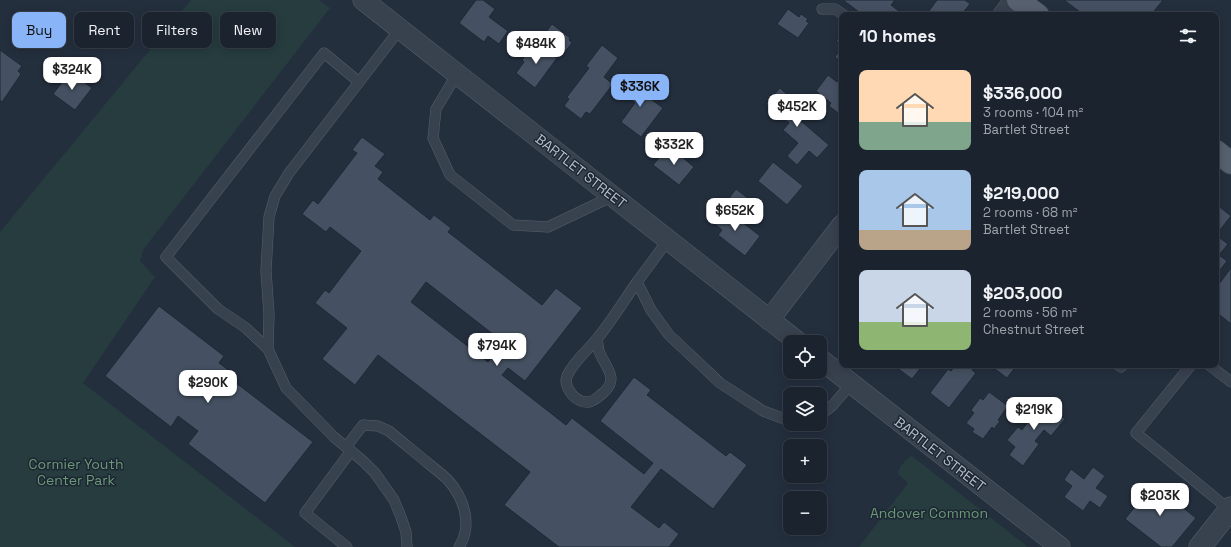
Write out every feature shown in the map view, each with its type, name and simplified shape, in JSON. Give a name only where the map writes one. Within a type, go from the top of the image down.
[{"type":"main road","points":[[1018,0],[1034,12]]},
{"type":"street","name":"BARTLET STREET","points":[[363,0],[789,335]]},
{"type":"street","points":[[1005,12],[1014,0]]},
{"type":"street","points":[[769,320],[839,229]]},
{"type":"street","name":"BARTLET STREET","points":[[827,365],[1060,547]]},
{"type":"street","points":[[1200,547],[1228,517]]},
{"type":"lane","points":[[822,10],[835,9],[840,12]]},
{"type":"lane","points":[[268,349],[269,314],[266,271],[269,217],[275,196],[289,173],[400,29]]},
{"type":"lane","points":[[359,82],[324,54],[166,257],[218,309],[246,328],[268,349],[286,388],[334,437],[364,460],[375,473],[394,500],[402,517],[406,532],[407,547]]},
{"type":"lane","points":[[457,74],[436,109],[433,138],[450,175],[513,225],[548,227],[614,196]]},
{"type":"lane","points":[[597,339],[599,351],[610,370],[611,377],[605,391],[596,399],[589,402],[582,402],[574,398],[565,381],[572,367],[597,339],[668,240]]},
{"type":"lane","points":[[637,282],[651,310],[669,335],[720,383],[763,411],[783,418]]},
{"type":"lane","points":[[1189,368],[1136,433],[1228,517]]},
{"type":"lane","points":[[1213,368],[1231,382]]},
{"type":"lane","points":[[827,410],[851,384]]},
{"type":"lane","points":[[347,547],[305,513],[349,449],[363,425],[378,426],[389,431],[447,479],[462,503],[466,518],[466,532],[459,547]]},
{"type":"green space","name":"Cormier Youth Center Park","points":[[191,0],[319,0],[330,8],[143,250],[140,261],[155,277],[83,383],[295,547],[0,547],[0,232],[151,48],[212,48],[212,12],[181,12]]},
{"type":"green space","name":"Andover Common","points":[[912,456],[1028,547],[859,547],[908,483],[898,474],[903,463]]},
{"type":"building","points":[[476,0],[483,0],[495,9],[489,17],[508,31],[499,44],[488,36],[484,42],[459,23]]},
{"type":"building","points":[[843,0],[895,0],[891,5],[900,12],[859,12]]},
{"type":"building","points":[[937,0],[965,0],[970,4],[963,12],[928,12]]},
{"type":"building","points":[[1064,0],[1163,0],[1153,12],[1080,12]]},
{"type":"building","points":[[788,9],[799,17],[801,14],[808,19],[806,21],[809,23],[798,38],[777,24]]},
{"type":"building","points":[[552,24],[570,38],[569,40],[572,43],[564,53],[561,50],[556,56],[538,42]]},
{"type":"building","points":[[535,42],[557,58],[535,88],[516,73],[524,62],[522,60]]},
{"type":"building","points":[[602,45],[618,58],[604,77],[613,84],[590,114],[586,112],[581,119],[564,106],[569,99],[567,97],[589,68],[586,66]]},
{"type":"building","points":[[0,50],[22,66],[18,71],[21,74],[2,102],[0,100]]},
{"type":"building","points":[[839,51],[839,60],[835,57]]},
{"type":"building","points":[[70,72],[92,88],[75,110],[53,94]]},
{"type":"building","points":[[637,75],[646,83],[640,91],[663,108],[641,137],[621,122],[635,103],[623,93]]},
{"type":"building","points":[[828,75],[837,82],[839,79],[839,114],[829,106],[831,103],[816,91]]},
{"type":"building","points":[[780,88],[802,108],[795,116],[829,145],[817,158],[809,151],[797,165],[787,156],[798,143],[783,130],[789,123],[766,104]]},
{"type":"building","points":[[362,137],[385,154],[375,166],[383,172],[378,179],[430,220],[434,215],[451,228],[448,232],[542,305],[556,288],[582,308],[525,381],[508,368],[502,375],[566,425],[572,418],[644,474],[653,463],[600,421],[634,377],[651,390],[647,395],[726,456],[730,452],[747,465],[713,509],[661,469],[631,507],[659,528],[664,522],[679,534],[669,547],[559,547],[504,505],[530,472],[378,355],[355,385],[322,359],[347,328],[315,303],[325,290],[329,293],[361,251],[330,227],[326,232],[302,214],[313,200],[318,204],[357,153],[352,150]],"holes":[[[426,282],[503,342],[488,362],[411,302]]]},
{"type":"building","points":[[669,146],[694,167],[679,185],[653,165]]},
{"type":"building","points":[[773,162],[803,186],[787,205],[758,181]]},
{"type":"building","points":[[736,189],[753,202],[743,214],[727,201]]},
{"type":"building","points":[[1219,206],[1231,216],[1219,231]]},
{"type":"building","points":[[721,208],[732,217],[733,215],[760,236],[745,256],[718,235],[722,230],[711,221]]},
{"type":"building","points":[[1219,237],[1228,244],[1219,255]]},
{"type":"building","points":[[1219,255],[1227,261],[1219,271]]},
{"type":"building","points":[[1231,268],[1231,324],[1219,314],[1219,284]]},
{"type":"building","points":[[159,306],[224,356],[219,363],[234,374],[231,379],[313,442],[265,503],[188,444],[198,431],[178,416],[171,427],[105,376]]},
{"type":"building","points":[[897,368],[921,368],[912,379]]},
{"type":"building","points":[[954,368],[973,368],[972,370],[976,373],[949,408],[930,393],[948,369],[951,371]]},
{"type":"building","points":[[994,368],[1015,368],[1007,378]]},
{"type":"building","points":[[989,392],[1008,406],[998,420],[1000,421],[994,429],[992,427],[983,439],[972,432],[974,429],[966,423],[974,413],[971,410],[980,398],[983,400]]},
{"type":"building","points":[[1038,398],[1065,419],[1051,436],[1044,430],[1035,441],[1039,444],[1023,466],[1009,455],[1015,447],[1007,440],[1018,427],[1022,430],[1030,419],[1025,415]]},
{"type":"building","points":[[1093,467],[1105,476],[1096,488],[1108,496],[1100,508],[1090,501],[1083,511],[1064,497],[1072,486],[1064,480],[1071,469],[1084,479]]},
{"type":"building","points":[[1153,484],[1196,518],[1172,547],[1161,547],[1125,519],[1134,508],[1131,505],[1142,491],[1145,494]]}]
